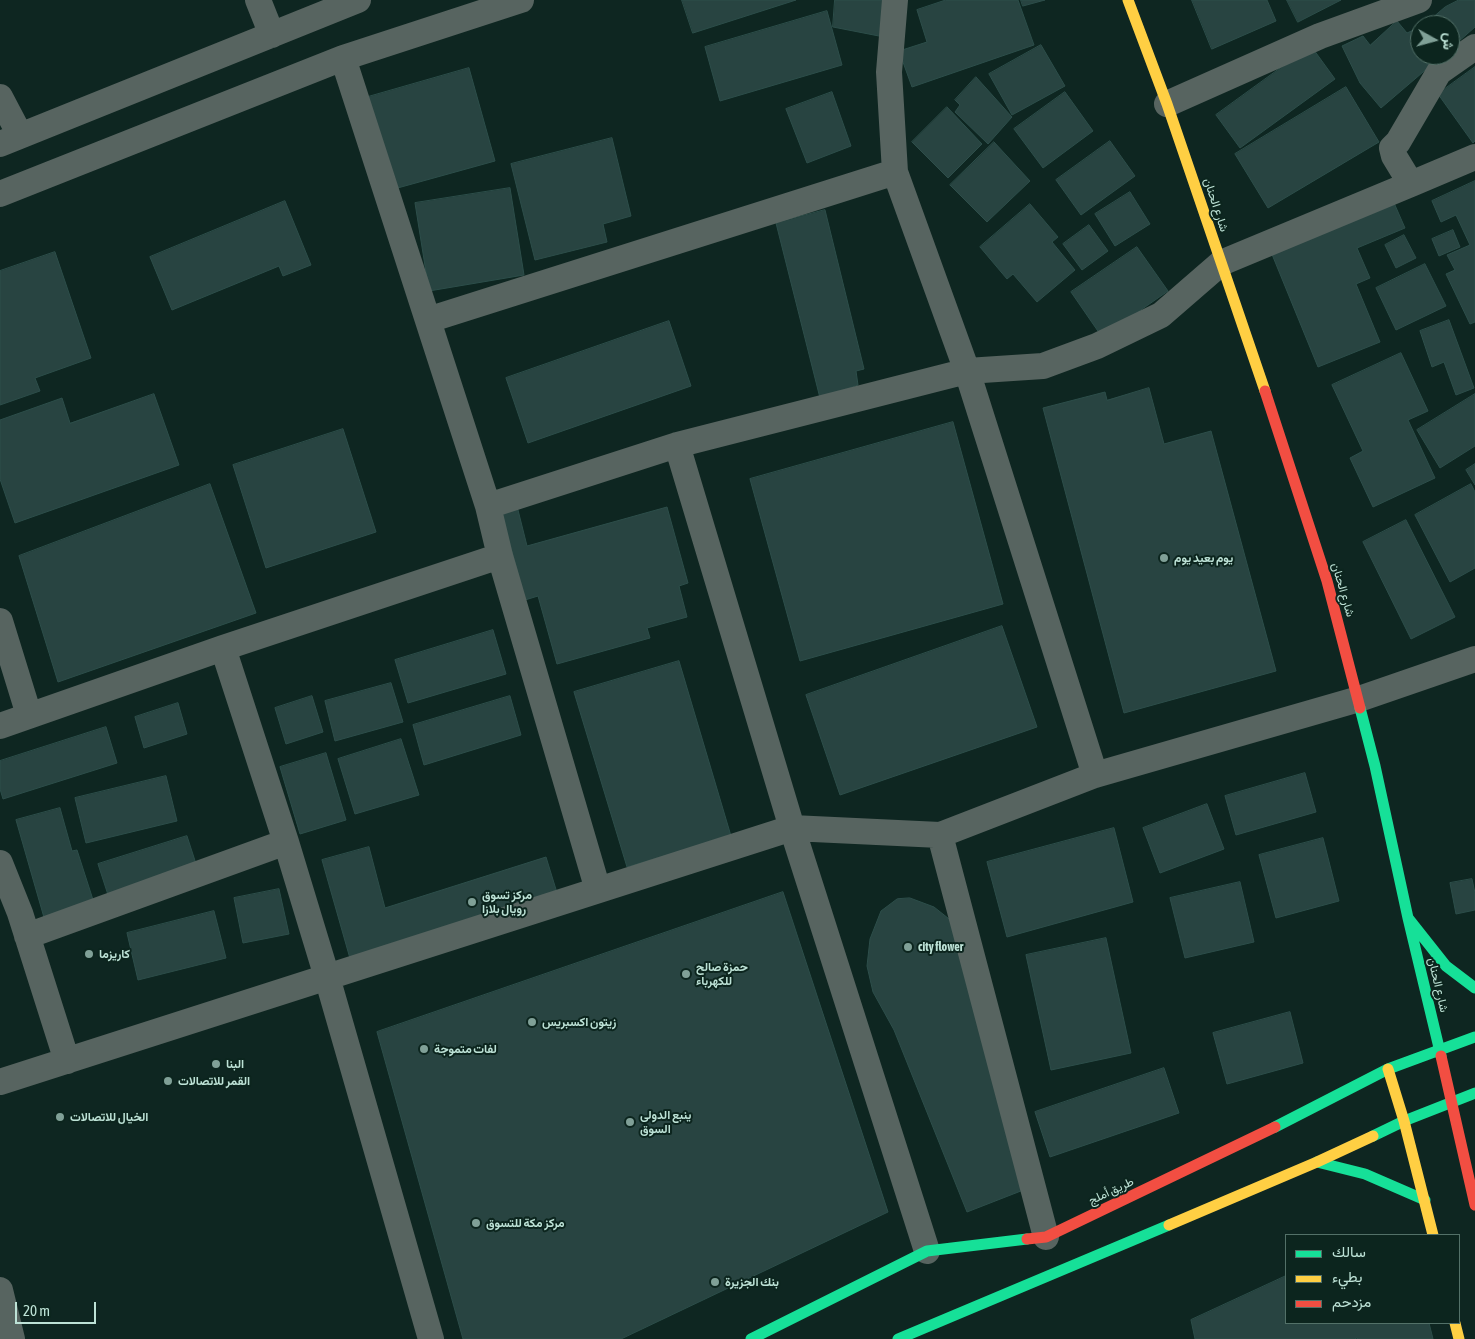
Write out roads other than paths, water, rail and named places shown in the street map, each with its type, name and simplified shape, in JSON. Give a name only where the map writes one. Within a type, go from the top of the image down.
[{"type":"main road","name":"شارع الحنان","points":[[1128,0],[1167,104],[1220,263],[1278,425],[1326,581],[1359,699],[1375,766],[1438,1050],[1452,1101],[1475,1205]]},
{"type":"main road","points":[[1408,918],[1442,962],[1461,980],[1475,988]]},
{"type":"main road","name":"طريق أملج","points":[[751,1339],[927,1251],[1046,1237],[1261,1135],[1388,1069],[1475,1037]]},
{"type":"main road","points":[[1388,1069],[1404,1120],[1433,1234]]},
{"type":"main road","points":[[898,1339],[1318,1162],[1404,1120],[1475,1093]]},
{"type":"main road","points":[[1318,1162],[1364,1174],[1425,1200]]},
{"type":"main road","points":[[1455,1324],[1458,1339]]},
{"type":"street","points":[[258,0],[272,34]]},
{"type":"street","points":[[0,97],[10,140],[358,0]]},
{"type":"street","points":[[0,194],[343,58],[521,0]]},
{"type":"street","points":[[895,0],[889,72],[895,172],[967,372],[1095,775]]},
{"type":"street","points":[[1167,104],[1320,36],[1419,0]]},
{"type":"street","points":[[1411,184],[1394,156],[1392,148],[1398,142],[1439,72],[1475,47]]},
{"type":"street","points":[[343,58],[488,506],[500,556],[598,890]]},
{"type":"street","points":[[488,506],[676,445],[967,372],[1042,366],[1097,346],[1161,315],[1220,263],[1475,157]]},
{"type":"street","points":[[428,320],[895,172]]},
{"type":"street","points":[[676,445],[792,828],[927,1251]]},
{"type":"street","points":[[0,726],[223,648],[500,556]]},
{"type":"street","points":[[0,621],[28,715]]},
{"type":"street","points":[[223,648],[286,842],[327,977],[431,1339]]},
{"type":"street","points":[[0,1082],[792,828],[940,834],[1095,775],[1359,699],[1475,659]]},
{"type":"street","points":[[940,834],[1046,1237]]},
{"type":"street","points":[[16,923],[286,842]]},
{"type":"street","points":[[0,864],[16,923],[67,1061]]},
{"type":"street","points":[[0,1290],[12,1339]]},
{"type":"place","name":"يوم بعيد يوم","points":[[1164,558]]},
{"type":"place","name":"مركز تسوق رويال بلازا","points":[[472,902]]},
{"type":"place","name":"city flower","points":[[908,947]]},
{"type":"place","name":"كاريزما","points":[[89,954]]},
{"type":"place","name":"حمزة صالح للكهرباء","points":[[686,974]]},
{"type":"place","name":"زيتون اكسبريس","points":[[532,1022]]},
{"type":"place","name":"لفات متموجة","points":[[424,1049]]},
{"type":"place","name":"البنا","points":[[216,1064]]},
{"type":"place","name":"القمر للاتصالات","points":[[168,1081]]},
{"type":"place","name":"الخيال للاتصالات","points":[[60,1117]]},
{"type":"place","name":"ينبع الدولى السوق","points":[[630,1122]]},
{"type":"place","name":"مركز مكة للتسوق","points":[[476,1223]]},
{"type":"place","name":"بنك الجزيرة","points":[[715,1282]]}]
